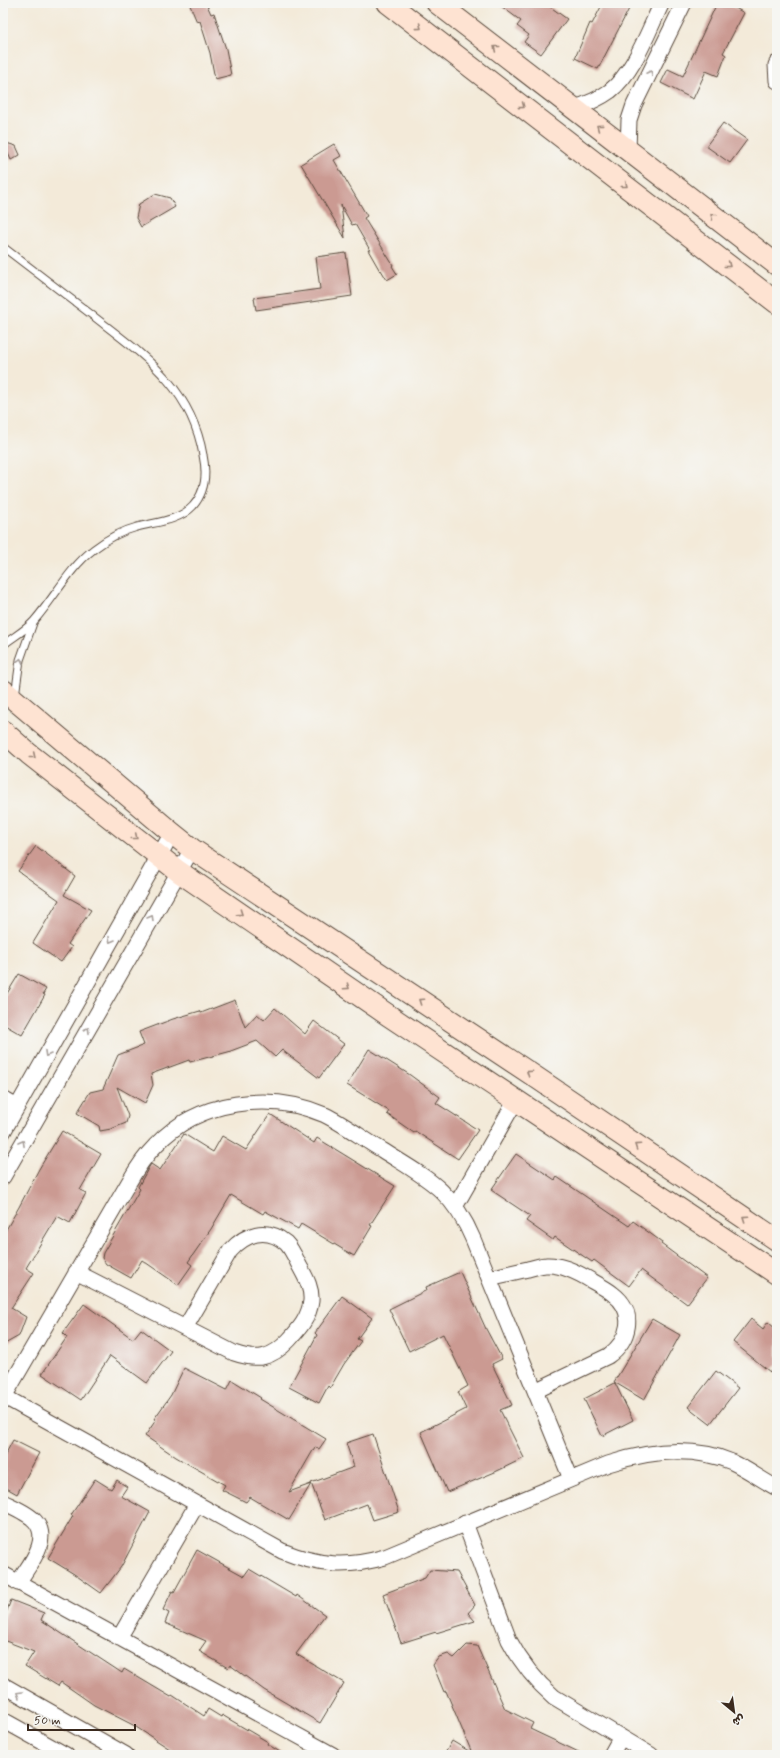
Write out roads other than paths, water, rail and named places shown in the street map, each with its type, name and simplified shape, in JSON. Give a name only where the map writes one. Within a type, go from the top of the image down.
[{"type":"street","points":[[388,3],[777,303]]},
{"type":"street","points":[[437,3],[777,265]]},
{"type":"street","points":[[574,108],[593,102],[610,91],[620,81],[632,64],[662,3]]},
{"type":"street","points":[[628,150],[629,120],[634,105],[684,3]]},
{"type":"street","points":[[777,63],[777,81]]},
{"type":"street","points":[[620,81],[641,92]]},
{"type":"street","points":[[9,695],[192,849],[531,1074],[777,1240]]},
{"type":"street","points":[[3,731],[178,871],[388,1015],[777,1274]]},
{"type":"street","points":[[3,1132],[172,833]]},
{"type":"street","points":[[3,1177],[192,849]]},
{"type":"street","points":[[3,1099],[17,1107]]},
{"type":"street","points":[[456,1206],[516,1100]]},
{"type":"street","points":[[571,1479],[466,1221],[456,1206],[433,1182],[326,1116],[305,1108],[279,1102],[252,1101],[226,1105],[189,1120],[177,1127],[156,1144],[139,1164],[4,1397],[282,1551],[303,1560],[325,1564],[348,1565],[370,1562],[385,1557],[571,1479],[632,1456],[657,1452],[682,1452],[707,1455],[731,1462],[777,1488]]},
{"type":"street","points":[[76,1272],[185,1328],[234,1353],[250,1358],[266,1357],[281,1349],[300,1328],[308,1315],[311,1300],[310,1284],[286,1244],[277,1237],[266,1234],[252,1235],[239,1241],[230,1251],[185,1328]]},
{"type":"street","points":[[489,1278],[546,1265],[567,1268],[614,1294],[625,1309],[628,1320],[627,1331],[617,1350],[608,1356],[535,1391]]},
{"type":"street","points":[[3,1502],[35,1521],[40,1530],[42,1539],[39,1548],[18,1583]]},
{"type":"street","points":[[119,1638],[197,1504]]},
{"type":"street","points":[[465,1523],[509,1640],[528,1672],[554,1697],[651,1755]]},
{"type":"street","points":[[3,1574],[333,1755]]},
{"type":"street","points":[[3,1685],[126,1755]]},
{"type":"street","points":[[3,1720],[66,1755]]},
{"type":"street","points":[[611,1755],[621,1737]]},
{"type":"lane","points":[[3,247],[141,353],[171,383],[194,419],[200,438],[206,473],[204,486],[200,497],[192,507],[171,519],[136,527],[114,536],[94,549],[77,565],[33,621],[3,644]]},
{"type":"lane","points":[[9,695],[33,621]]}]
